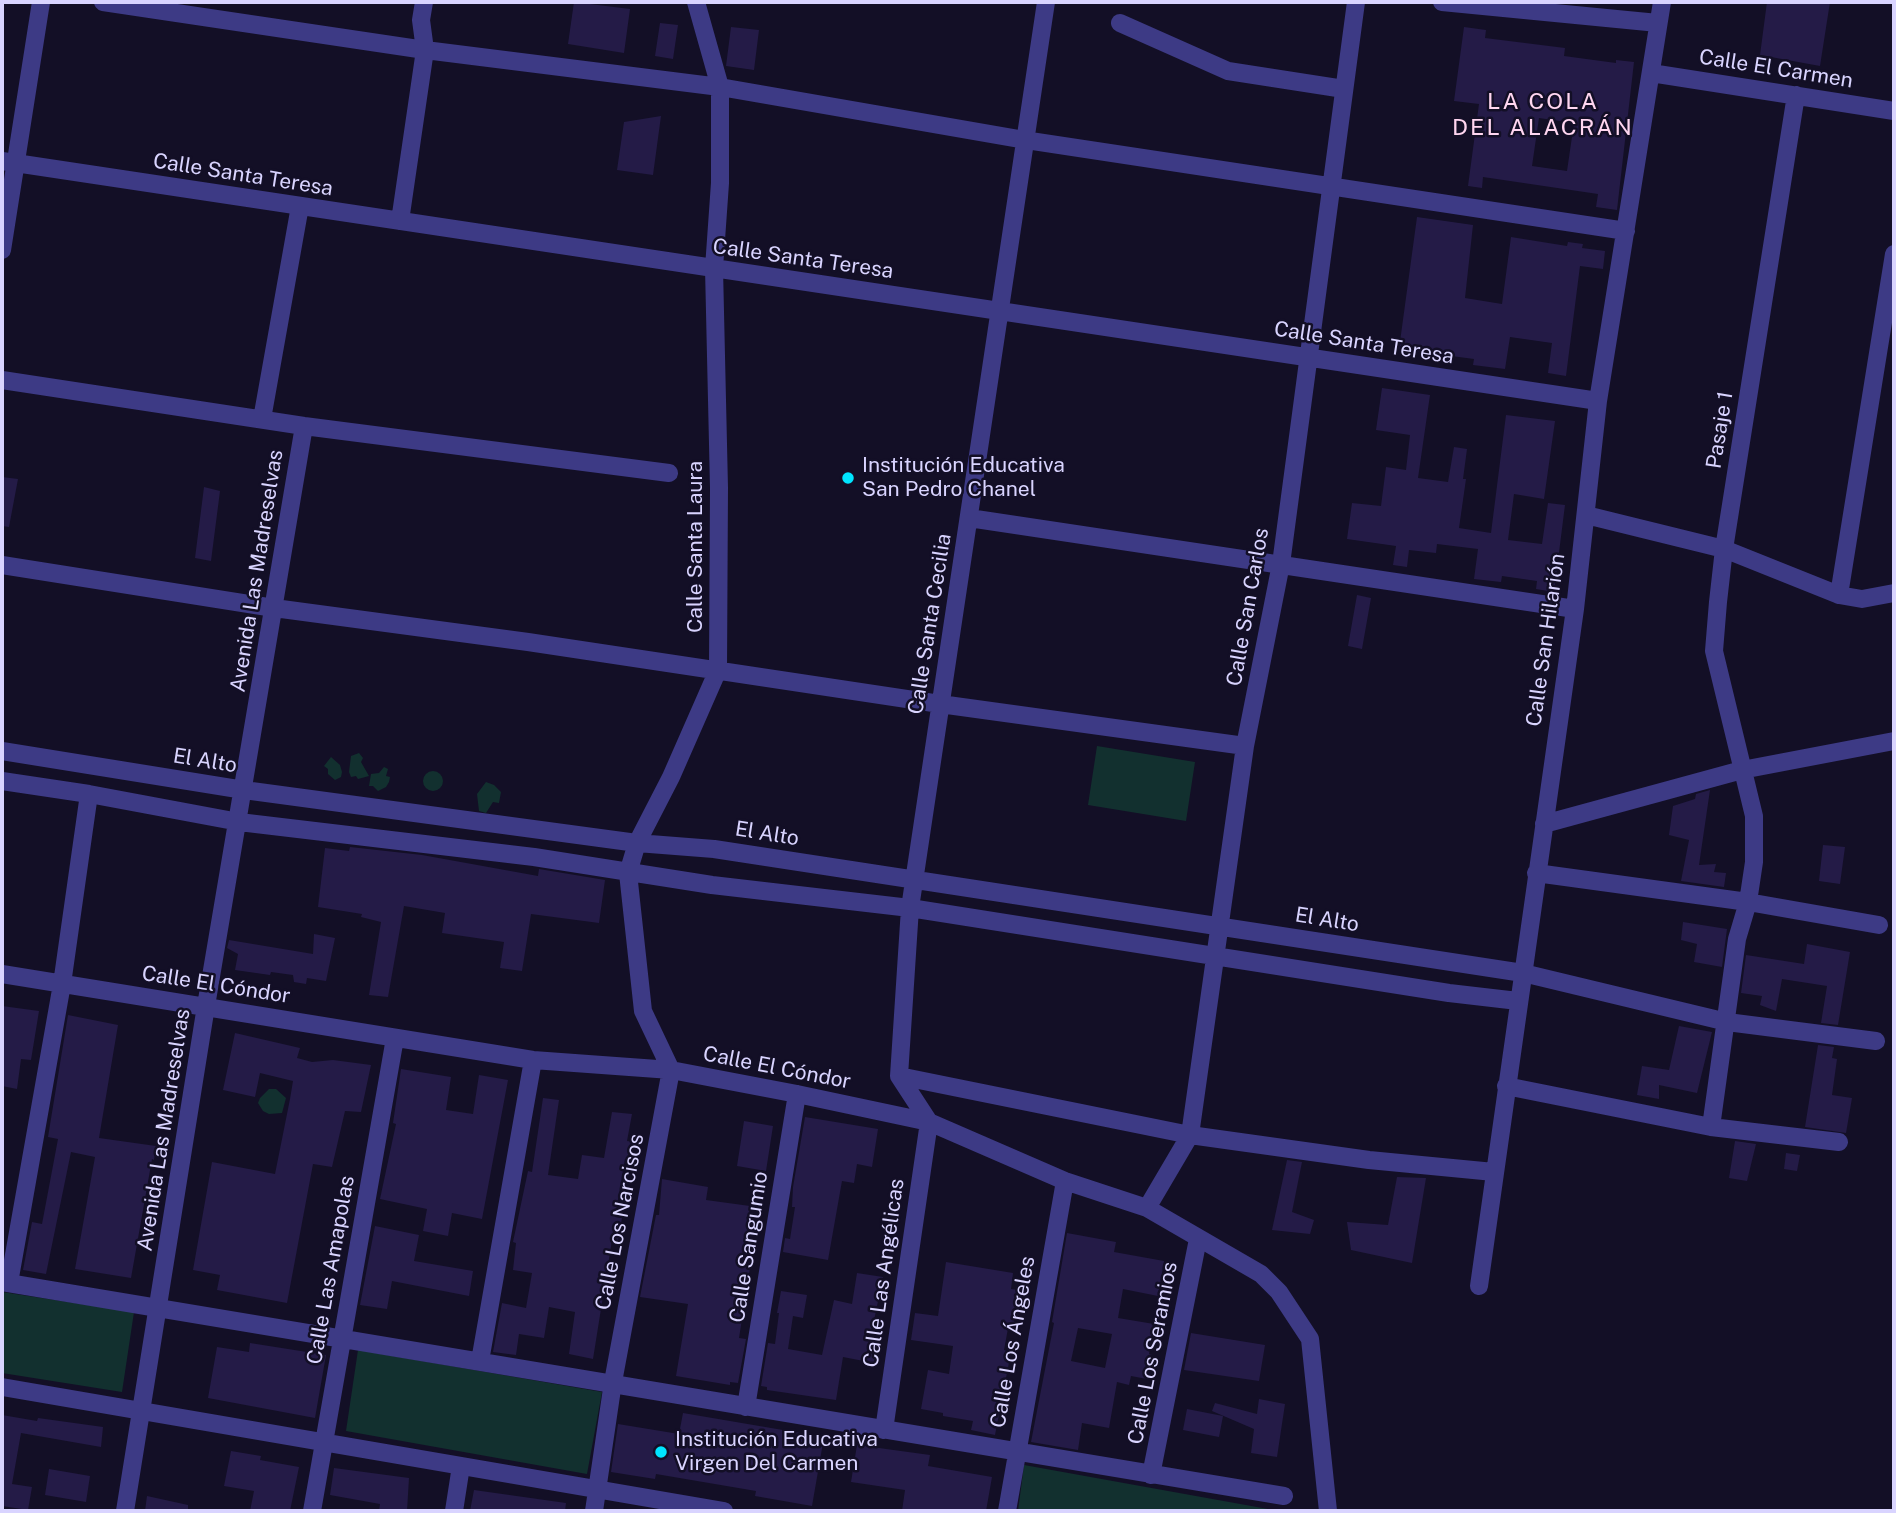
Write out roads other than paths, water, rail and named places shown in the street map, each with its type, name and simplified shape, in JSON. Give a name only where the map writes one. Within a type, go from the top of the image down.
[{"type":"street","points":[[2,250],[8,162],[41,2]]},
{"type":"street","points":[[106,2],[425,50],[720,86],[1025,140],[1626,231]]},
{"type":"street","points":[[401,221],[425,50],[421,20],[424,2]]},
{"type":"street","name":"Calle Santa Laura","points":[[671,1070],[643,1010],[628,873],[637,843],[671,777],[718,670],[719,488],[714,268],[720,183],[720,86],[696,2]]},
{"type":"street","name":"Calle Santa Cecilia","points":[[899,1076],[910,908],[1046,2]]},
{"type":"street","name":"Calle San Carlos","points":[[1147,1208],[1190,1135],[1245,746],[1281,564],[1356,2]]},
{"type":"street","points":[[1442,2],[1658,23]]},
{"type":"street","name":"Calle San Hilarión","points":[[1479,1286],[1574,609],[1598,401],[1662,2]]},
{"type":"street","points":[[1120,23],[1228,71],[1344,89]]},
{"type":"street","name":"Calle El Carmen","points":[[1651,73],[1894,111]]},
{"type":"street","name":"Pasaje 1","points":[[1711,1127],[1737,939],[1748,902],[1754,862],[1754,816],[1714,651],[1724,549],[1796,95]]},
{"type":"street","name":"Calle Santa Teresa","points":[[8,162],[1598,401]]},
{"type":"street","name":"Avenida Las Madreselvas","points":[[262,419],[300,206]]},
{"type":"street","points":[[1839,595],[1894,254]]},
{"type":"street","points":[[2,380],[304,426],[669,473]]},
{"type":"street","name":"Avenida Las Madreselvas","points":[[125,1511],[206,1006],[304,426]]},
{"type":"street","points":[[1586,515],[1724,549],[1839,595],[1862,599],[1894,593]]},
{"type":"street","points":[[969,518],[1574,609]]},
{"type":"street","points":[[2,565],[274,608],[1245,746]]},
{"type":"street","points":[[1544,824],[1742,770],[1894,741]]},
{"type":"street","name":"El Alto","points":[[2,751],[244,790],[637,843],[714,849],[1448,961],[1523,973],[1727,1022],[1877,1041]]},
{"type":"street","points":[[2,781],[239,822],[534,857],[628,873],[910,908],[1518,1001]]},
{"type":"street","points":[[89,794],[62,984],[5,1282],[1284,1496]]},
{"type":"street","points":[[1536,873],[1748,902],[1878,925]]},
{"type":"street","name":"Calle El Cóndor","points":[[2,974],[533,1060],[671,1070],[797,1094],[929,1122],[1065,1181],[1147,1208],[1261,1275],[1279,1292],[1310,1339],[1328,1511]]},
{"type":"street","name":"Calle Las Amapolas","points":[[312,1511],[396,1038]]},
{"type":"street","points":[[480,1362],[533,1060]]},
{"type":"street","name":"Calle Los Narcisos","points":[[594,1511],[612,1382],[671,1070]]},
{"type":"street","points":[[899,1076],[929,1122]]},
{"type":"street","points":[[899,1076],[1190,1135],[1368,1160],[1494,1172]]},
{"type":"street","points":[[1506,1086],[1711,1127],[1839,1142]]},
{"type":"street","name":"Calle Sangumio","points":[[746,1407],[797,1094]]},
{"type":"street","name":"Calle Las Angélicas","points":[[884,1430],[929,1122]]},
{"type":"street","name":"Calle Los Ángeles","points":[[1007,1511],[1065,1181]]},
{"type":"street","name":"Calle Los Seramios","points":[[1151,1475],[1198,1239]]},
{"type":"street","points":[[2,1387],[724,1511]]},
{"type":"street","points":[[454,1511],[461,1466]]},
{"type":"place","name":"Institución Educativa San Pedro Chanel","points":[[848,478]]},
{"type":"place","name":"Institución Educativa Virgen Del Carmen","points":[[661,1452]]},
{"type":"district","name":"LA COLA DEL ALACRÁN","points":[[1543,115]]}]
